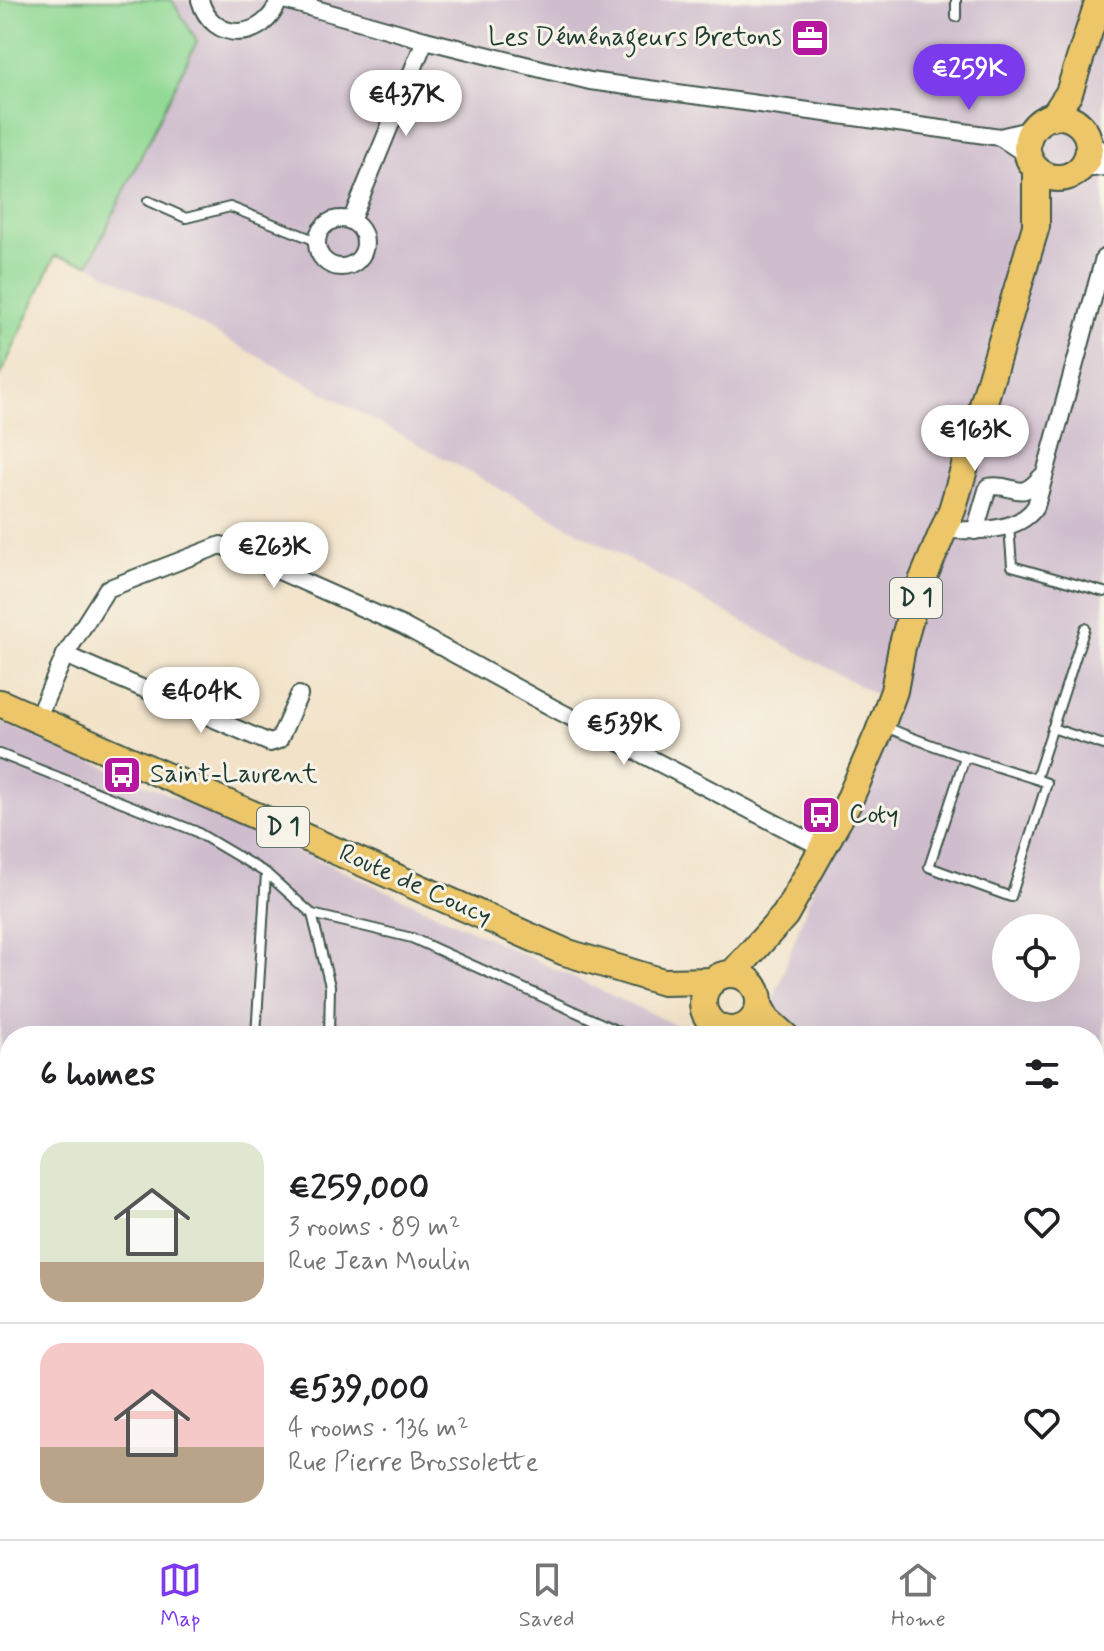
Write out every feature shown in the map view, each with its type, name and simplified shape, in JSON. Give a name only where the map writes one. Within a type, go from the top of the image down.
[{"type":"main road","name":"D 1","points":[[740,987],[848,803],[894,691],[917,593],[959,524],[1056,155],[1069,93],[1099,0]]},
{"type":"main road","points":[[1090,139],[1068,118],[1056,155],[1088,154],[1090,139],[1078,95],[1104,17]]},
{"type":"main road","name":"Route de Coucy","points":[[0,703],[565,952],[663,982],[740,987]]},
{"type":"main road","name":"Route de Coucy","points":[[565,952],[627,987],[687,1004],[716,1026]]},
{"type":"main road","points":[[706,1016],[703,997],[740,987]]},
{"type":"main road","points":[[740,987],[751,1023],[749,1026]]},
{"type":"main road","points":[[740,987],[774,1026]]},
{"type":"street","points":[[200,0],[210,19],[232,32],[245,32],[268,21],[282,0],[590,81],[1000,137],[1056,155]]},
{"type":"street","points":[[351,221],[425,40]]},
{"type":"street","points":[[1000,137],[1056,155]]},
{"type":"street","points":[[343,219],[351,221],[362,232],[365,248],[356,262],[341,267],[321,256],[317,241],[323,227],[329,222],[343,219]]},
{"type":"street","points":[[959,524],[1019,523],[1030,516],[1036,506],[1041,477],[1104,258]]},
{"type":"street","points":[[959,524],[988,487],[1025,492],[1030,491],[1041,477]]},
{"type":"street","points":[[37,719],[65,655],[107,589],[221,545],[403,626],[823,848]]},
{"type":"street","points":[[65,655],[270,743],[279,740],[299,695]]},
{"type":"lane","points":[[956,0],[956,17]]},
{"type":"lane","points":[[148,201],[186,218],[230,207],[317,241]]},
{"type":"lane","points":[[1009,525],[1012,566],[1104,592]]},
{"type":"lane","points":[[1036,779],[1085,628]]},
{"type":"lane","points":[[881,725],[965,757],[1047,783],[1011,897],[929,867],[965,757]]},
{"type":"lane","points":[[1052,728],[1104,745]]},
{"type":"lane","points":[[0,754],[195,831],[266,873],[312,914],[412,938],[607,1026]]},
{"type":"lane","points":[[257,1026],[266,873]]},
{"type":"lane","points":[[312,914],[330,986],[329,1026]]},
{"type":"shaded area","points":[[172,0],[1104,0],[1104,1026],[765,1026],[880,697],[89,264],[197,41]]},
{"type":"shaded area","points":[[0,721],[359,878],[677,1026],[0,1026]]},
{"type":"green space","points":[[0,0],[172,0],[197,41],[89,264],[55,256],[0,377]]},
{"type":"place","name":"Les Déménageurs Bretons","points":[[810,38]]},
{"type":"place","name":"Saint-Laurent","points":[[122,775]]},
{"type":"place","name":"Coty","points":[[821,815]]}]
